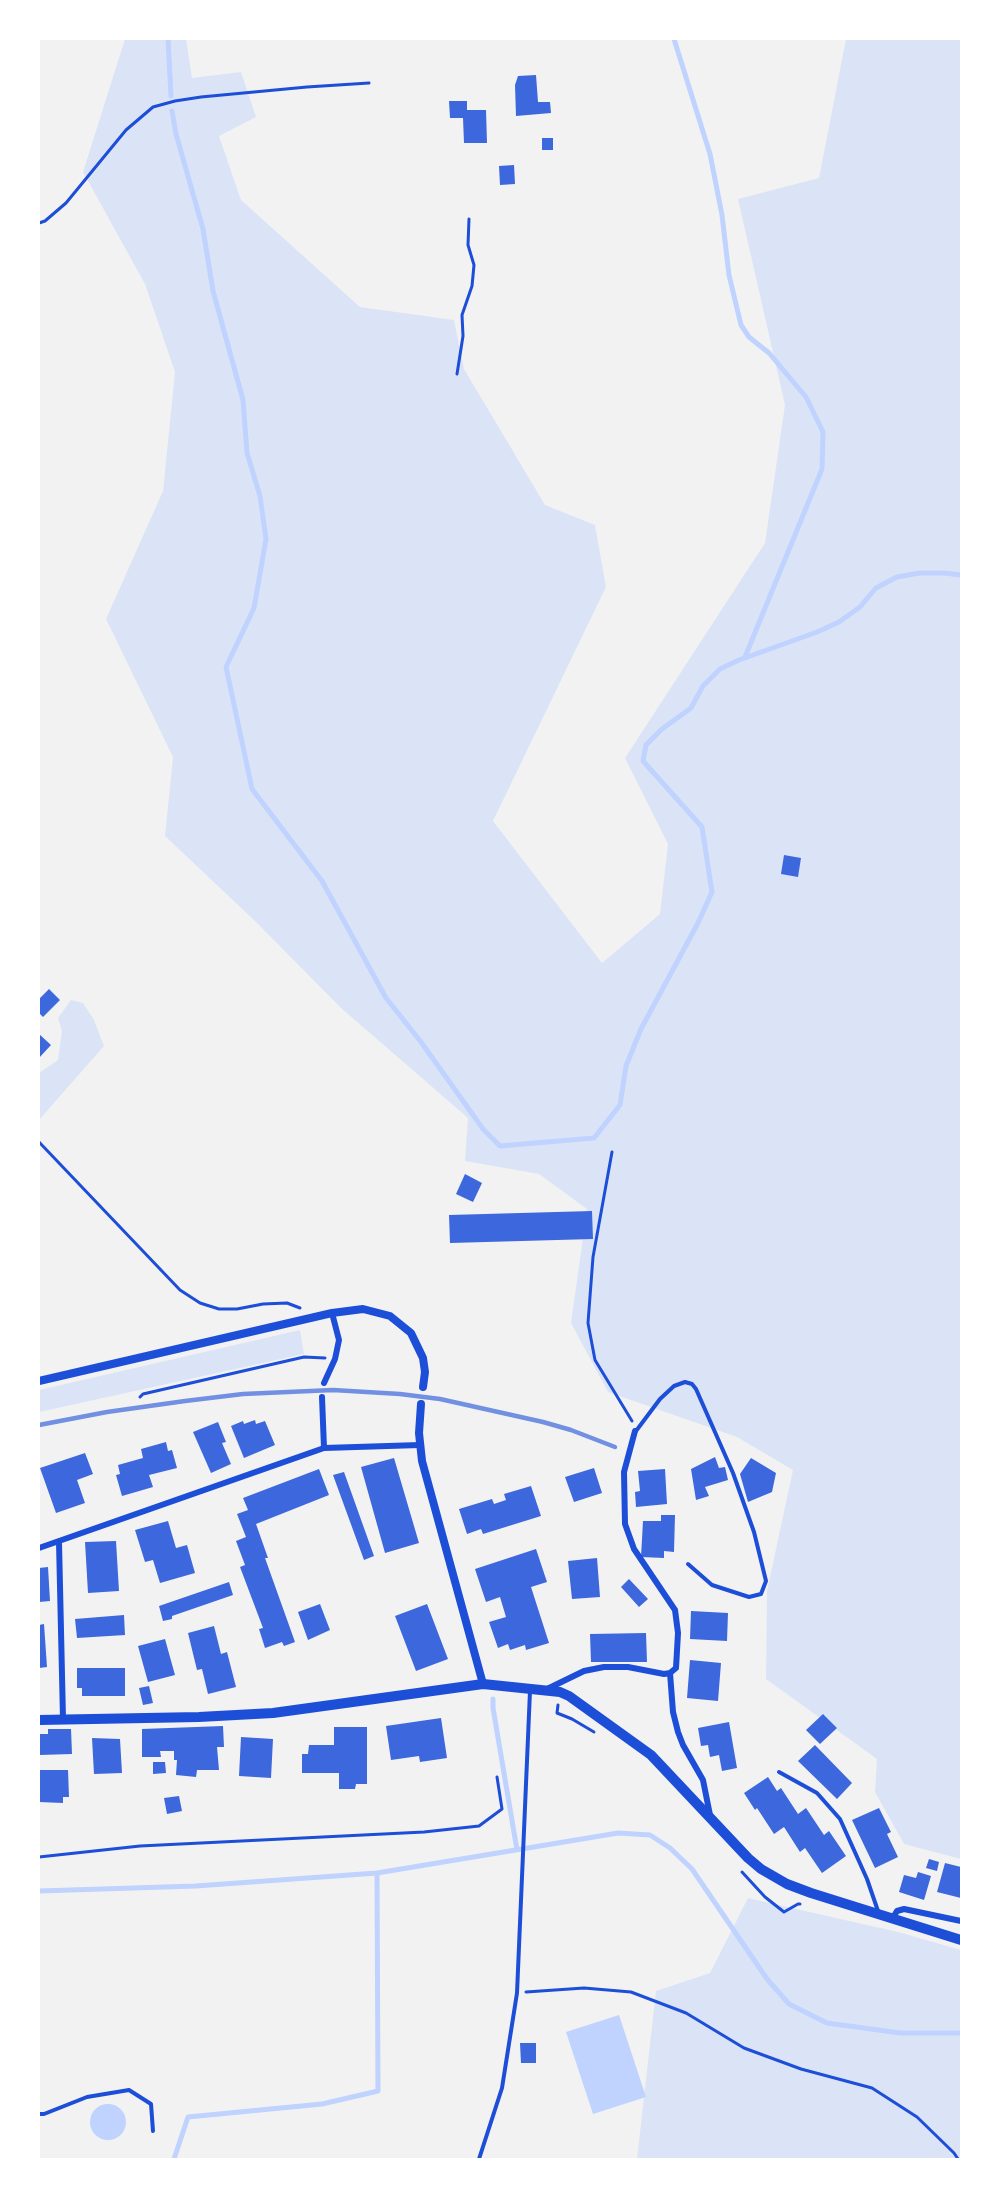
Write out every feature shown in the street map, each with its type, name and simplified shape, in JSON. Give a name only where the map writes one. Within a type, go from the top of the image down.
[{"type":"main road","points":[[39,1720],[199,1718],[273,1713],[483,1684],[546,1689],[569,1696],[633,1741],[665,1769],[748,1858],[776,1878],[811,1893],[961,1940]]},
{"type":"street","points":[[39,1381],[332,1313],[363,1309],[390,1316],[411,1333],[423,1358],[425,1372],[423,1387]]},
{"type":"street","points":[[324,1383],[335,1359],[339,1340],[332,1313]]},
{"type":"street","points":[[322,1397],[324,1448]]},
{"type":"street","points":[[421,1404],[420,1445],[426,1478],[483,1684]]},
{"type":"street","points":[[546,1689],[584,1671],[604,1667],[628,1667],[664,1674],[676,1668],[678,1633],[675,1610],[634,1549],[625,1524],[624,1472],[635,1431]]},
{"type":"street","points":[[39,1548],[324,1448],[420,1445]]},
{"type":"street","points":[[59,1542],[63,1719]]},
{"type":"street","points":[[670,1673],[672,1712],[683,1745],[703,1780],[711,1818]]},
{"type":"street","points":[[892,1919],[897,1911],[904,1909],[961,1921]]},
{"type":"lane","points":[[635,1431],[660,1399],[674,1386],[685,1382],[692,1384],[733,1473],[754,1532],[766,1581],[761,1594],[749,1597],[712,1585],[688,1563]]},
{"type":"lane","points":[[479,2159],[502,2088],[518,1993],[531,1688]]},
{"type":"lane","points":[[779,1772],[817,1793],[840,1819],[867,1879],[879,1915]]},
{"type":"lane","points":[[39,2114],[87,2097],[129,2090],[151,2104],[153,2131]]},
{"type":"path","points":[[39,223],[45,221],[66,203],[126,130],[153,107],[201,97],[369,83]]},
{"type":"path","points":[[458,375],[463,336],[462,315],[472,286],[474,265],[468,245],[469,219]]},
{"type":"path","points":[[39,1142],[180,1290],[200,1303],[219,1309],[287,1303],[298,1306],[310,1319]]},
{"type":"path","points":[[612,1152],[593,1257],[588,1323],[595,1360],[629,1414],[635,1431]]},
{"type":"path","points":[[140,1397],[143,1394],[304,1357],[335,1359]]},
{"type":"path","points":[[39,1857],[140,1846],[424,1832],[479,1826],[502,1809],[497,1777]]},
{"type":"path","points":[[518,1993],[584,1988],[632,1992],[686,2013],[744,2048],[801,2069],[872,2088],[917,2117],[958,2159]]},
{"type":"shaded area","points":[[125,39],[186,39],[192,78],[241,72],[256,117],[219,136],[241,200],[360,307],[454,320],[464,369],[545,505],[595,525],[606,587],[493,821],[602,963],[660,914],[668,844],[625,758],[765,543],[785,405],[738,199],[819,178],[846,39],[961,39],[961,1859],[904,1844],[875,1792],[877,1759],[766,1679],[767,1591],[793,1470],[737,1437],[608,1392],[571,1323],[587,1209],[539,1174],[465,1161],[468,1118],[341,1008],[256,922],[165,836],[173,757],[106,619],[163,491],[175,372],[145,284],[83,172]]},
{"type":"shaded area","points":[[71,1000],[83,1003],[94,1020],[104,1046],[39,1120],[39,1073],[58,1060],[62,1031],[58,1018]]},
{"type":"shaded area","points":[[300,1330],[304,1354],[39,1412],[39,1390]]},
{"type":"shaded area","points":[[748,1898],[898,1932],[961,1950],[961,2159],[637,2159],[656,1991],[710,1973]]},
{"type":"water","points":[[619,2015],[646,2097],[593,2114],[566,2032]]},
{"type":"water","points":[[108,2104],[120,2110],[126,2122],[120,2134],[108,2140],[96,2134],[90,2122],[96,2110]]},
{"type":"building","points":[[536,75],[538,102],[550,102],[551,113],[516,116],[515,85],[518,76]]},
{"type":"building","points":[[449,101],[467,101],[467,110],[486,110],[487,143],[464,143],[463,118],[450,118]]},
{"type":"building","points":[[542,138],[553,138],[553,150],[542,150]]},
{"type":"building","points":[[514,165],[515,184],[500,185],[499,166]]},
{"type":"building","points":[[784,855],[801,858],[798,877],[781,874]]},
{"type":"building","points":[[49,989],[60,1000],[43,1017],[39,1013],[39,999]]},
{"type":"building","points":[[39,1034],[51,1045],[39,1058]]},
{"type":"building","points":[[465,1174],[482,1183],[473,1202],[456,1194]]},
{"type":"building","points":[[592,1211],[593,1239],[450,1243],[449,1215]]},
{"type":"building","points":[[255,1420],[256,1424],[265,1421],[275,1445],[244,1458],[231,1426],[243,1421],[244,1424]]},
{"type":"building","points":[[218,1422],[226,1442],[222,1443],[231,1464],[211,1473],[193,1432]]},
{"type":"building","points":[[166,1442],[168,1451],[172,1450],[177,1468],[149,1475],[153,1487],[122,1496],[116,1475],[120,1474],[118,1465],[143,1458],[141,1449]]},
{"type":"building","points":[[85,1453],[93,1474],[77,1480],[85,1503],[56,1513],[40,1468]]},
{"type":"building","points":[[715,1457],[719,1468],[725,1467],[728,1480],[705,1487],[709,1496],[696,1500],[691,1469]]},
{"type":"building","points":[[394,1458],[419,1543],[385,1553],[361,1467]]},
{"type":"building","points":[[751,1458],[776,1473],[772,1492],[748,1502],[740,1474]]},
{"type":"building","points":[[594,1468],[602,1493],[574,1502],[565,1477]]},
{"type":"building","points":[[319,1469],[329,1495],[256,1524],[268,1558],[265,1558],[295,1642],[284,1646],[282,1642],[265,1648],[259,1629],[263,1628],[240,1567],[245,1565],[236,1541],[246,1537],[237,1514],[248,1510],[243,1498]]},
{"type":"building","points":[[665,1469],[667,1504],[636,1507],[635,1492],[640,1491],[638,1471]]},
{"type":"building","points":[[344,1472],[374,1556],[364,1560],[333,1475]]},
{"type":"building","points":[[531,1486],[541,1516],[483,1534],[481,1529],[467,1534],[459,1509],[492,1499],[494,1504],[506,1500],[504,1494]]},
{"type":"building","points":[[661,1515],[675,1515],[674,1552],[664,1551],[664,1558],[641,1557],[643,1521],[661,1521]]},
{"type":"building","points":[[168,1521],[176,1548],[187,1545],[195,1573],[160,1583],[153,1560],[145,1562],[135,1530]]},
{"type":"building","points":[[116,1541],[119,1591],[88,1593],[85,1542]]},
{"type":"building","points":[[536,1549],[547,1582],[531,1587],[549,1643],[526,1650],[525,1645],[510,1650],[508,1644],[498,1648],[489,1622],[506,1617],[500,1597],[486,1602],[475,1569]]},
{"type":"building","points":[[597,1558],[600,1597],[572,1599],[568,1561]]},
{"type":"building","points":[[48,1567],[50,1601],[39,1602],[39,1568]]},
{"type":"building","points":[[629,1579],[648,1599],[639,1607],[621,1587]]},
{"type":"building","points":[[229,1582],[233,1595],[163,1621],[159,1606]]},
{"type":"building","points":[[320,1604],[330,1630],[308,1640],[298,1612]]},
{"type":"building","points":[[427,1604],[448,1659],[416,1671],[395,1616]]},
{"type":"building","points":[[691,1611],[728,1613],[727,1641],[690,1639]]},
{"type":"building","points":[[124,1615],[125,1635],[77,1638],[75,1619]]},
{"type":"building","points":[[44,1624],[47,1667],[39,1668],[39,1625]]},
{"type":"building","points":[[214,1626],[221,1654],[227,1652],[236,1687],[208,1694],[202,1669],[197,1670],[188,1633]]},
{"type":"building","points":[[646,1633],[647,1662],[591,1662],[590,1634]]},
{"type":"building","points":[[165,1639],[175,1675],[148,1682],[138,1646]]},
{"type":"building","points":[[690,1660],[721,1663],[718,1701],[687,1698]]},
{"type":"building","points":[[77,1668],[125,1668],[125,1696],[82,1696],[82,1688],[77,1688]]},
{"type":"building","points":[[149,1686],[153,1703],[143,1705],[139,1688]]},
{"type":"building","points":[[823,1714],[837,1728],[820,1744],[806,1730]]},
{"type":"building","points":[[441,1718],[447,1758],[420,1762],[419,1756],[391,1760],[386,1726]]},
{"type":"building","points":[[729,1722],[737,1768],[722,1771],[719,1755],[710,1757],[708,1745],[701,1746],[698,1728]]},
{"type":"building","points":[[223,1726],[224,1747],[217,1747],[219,1770],[197,1770],[196,1777],[176,1775],[177,1760],[174,1760],[174,1751],[160,1751],[161,1757],[142,1757],[142,1729]]},
{"type":"building","points":[[334,1727],[367,1727],[367,1784],[356,1784],[355,1789],[339,1789],[339,1773],[302,1773],[302,1754],[308,1754],[309,1745],[334,1745]]},
{"type":"building","points":[[48,1729],[71,1729],[72,1754],[39,1755],[39,1734],[48,1734]]},
{"type":"building","points":[[241,1737],[273,1739],[271,1778],[239,1776]]},
{"type":"building","points":[[92,1738],[120,1739],[122,1773],[94,1774]]},
{"type":"building","points":[[815,1745],[852,1783],[837,1799],[798,1761]]},
{"type":"building","points":[[153,1762],[165,1762],[166,1773],[153,1774]]},
{"type":"building","points":[[39,1770],[68,1770],[69,1797],[63,1797],[63,1803],[39,1802]]},
{"type":"building","points":[[768,1777],[777,1791],[781,1788],[798,1814],[806,1808],[824,1835],[829,1831],[846,1856],[822,1873],[805,1848],[800,1852],[784,1827],[774,1834],[744,1793]]},
{"type":"building","points":[[179,1796],[182,1811],[167,1814],[164,1798]]},
{"type":"building","points":[[879,1808],[891,1832],[887,1834],[898,1857],[875,1868],[852,1820]]},
{"type":"building","points":[[929,1859],[939,1862],[937,1871],[926,1868]]},
{"type":"building","points":[[945,1863],[961,1867],[961,1898],[937,1892]]},
{"type":"building","points":[[918,1872],[931,1876],[924,1900],[899,1892],[904,1875],[916,1878]]},
{"type":"building","points":[[520,2043],[536,2043],[536,2063],[521,2063]]},
{"type":"waterway","points":[[168,39],[171,96]]},
{"type":"waterway","points":[[674,39],[710,154],[722,215],[729,275],[741,325],[749,337],[769,353],[806,397],[823,432],[822,469],[745,657]]},
{"type":"waterway","points":[[172,111],[176,134],[203,229],[213,291],[243,400],[247,453],[260,496],[266,539],[254,608],[226,667],[252,789],[322,881],[386,998],[421,1042],[483,1129],[500,1146],[594,1138],[620,1105],[626,1066],[641,1029],[698,923],[712,892],[702,827],[643,761],[646,745],[662,729],[691,708],[703,686],[720,669],[839,622],[860,607],[876,588],[897,577],[920,573],[961,575]]},
{"type":"waterway","points":[[493,1699],[517,1850]]},
{"type":"waterway","points":[[39,1891],[196,1886],[377,1873],[618,1833],[650,1835],[670,1848],[692,1869],[767,1979],[789,2004],[827,2023],[900,2033],[961,2033]]},
{"type":"waterway","points":[[174,2159],[188,2117],[322,2104],[378,2091],[377,1873]]},
{"type":"railway","points":[[39,1425],[107,1412],[243,1394],[333,1390],[440,1399],[543,1422],[615,1447]]}]
